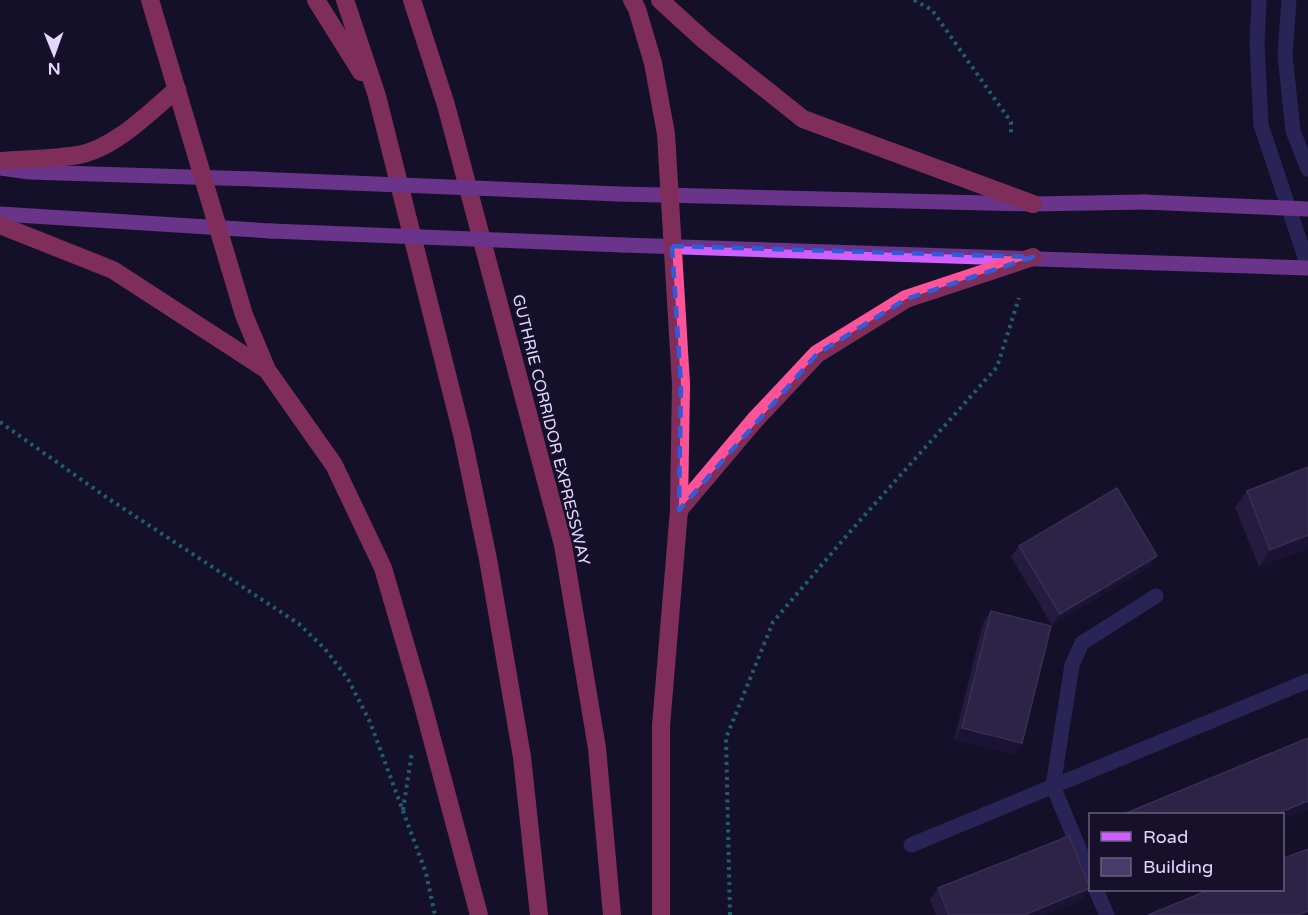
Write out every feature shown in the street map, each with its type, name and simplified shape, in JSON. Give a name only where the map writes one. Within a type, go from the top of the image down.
[{"type":"highway","points":[[150,0],[243,315],[267,370],[334,465],[383,568],[421,698],[478,915]]},
{"type":"highway","points":[[316,0],[377,96]]},
{"type":"highway","points":[[345,0],[377,96],[462,434],[522,757],[539,915]]},
{"type":"highway","name":"GUTHRIE CORRIDOR EXPRESSWAY","points":[[412,0],[446,105],[562,545],[597,748],[612,915]]},
{"type":"highway","points":[[632,0],[637,9],[653,63],[666,134],[681,384],[679,510],[661,726],[661,915]]},
{"type":"highway","points":[[660,0],[705,41],[803,119],[1034,204]]},
{"type":"highway","points":[[0,160],[80,155],[109,143],[136,124],[177,89]]},
{"type":"highway","points":[[0,225],[113,270],[267,370]]},
{"type":"highway","points":[[679,510],[755,420],[817,354],[906,299],[1033,257]]},
{"type":"main road","points":[[0,168],[29,172],[254,178],[669,196],[1034,204],[1144,202],[1308,208]]},
{"type":"main road","points":[[0,214],[271,231],[1308,267]]},
{"type":"street","points":[[1259,0],[1257,43],[1261,125],[1308,267]]},
{"type":"street","points":[[1289,0],[1285,55],[1293,131],[1308,170]]},
{"type":"street","points":[[1089,873],[1053,786],[1072,665],[1082,643],[1156,596]]},
{"type":"street","points":[[911,844],[1308,681]]},
{"type":"street","points":[[1096,891],[1107,915]]},
{"type":"path","points":[[914,0],[932,10],[1011,122],[1011,136]]},
{"type":"path","points":[[730,915],[726,738],[773,622],[997,367],[1019,304],[1019,298]]},
{"type":"path","points":[[0,422],[106,497],[300,624],[325,649],[348,679],[370,722],[426,873],[435,915]]},
{"type":"highlighted area","points":[[672,246],[1033,257],[906,299],[817,354],[679,510],[681,384]]},
{"type":"building","points":[[1308,467],[1308,535],[1270,550],[1247,491]]},
{"type":"building","points":[[1117,488],[1157,556],[1060,614],[1019,546]]},
{"type":"building","points":[[991,611],[1051,626],[1022,743],[962,728]]},
{"type":"building","points":[[1308,738],[1308,801],[1278,813],[1126,813]]},
{"type":"building","points":[[1069,836],[1089,886],[1089,888],[1024,915],[949,915],[938,888]]},
{"type":"building","points":[[1308,849],[1308,911],[1298,915],[1148,915],[1207,891],[1284,891],[1284,858]]}]
